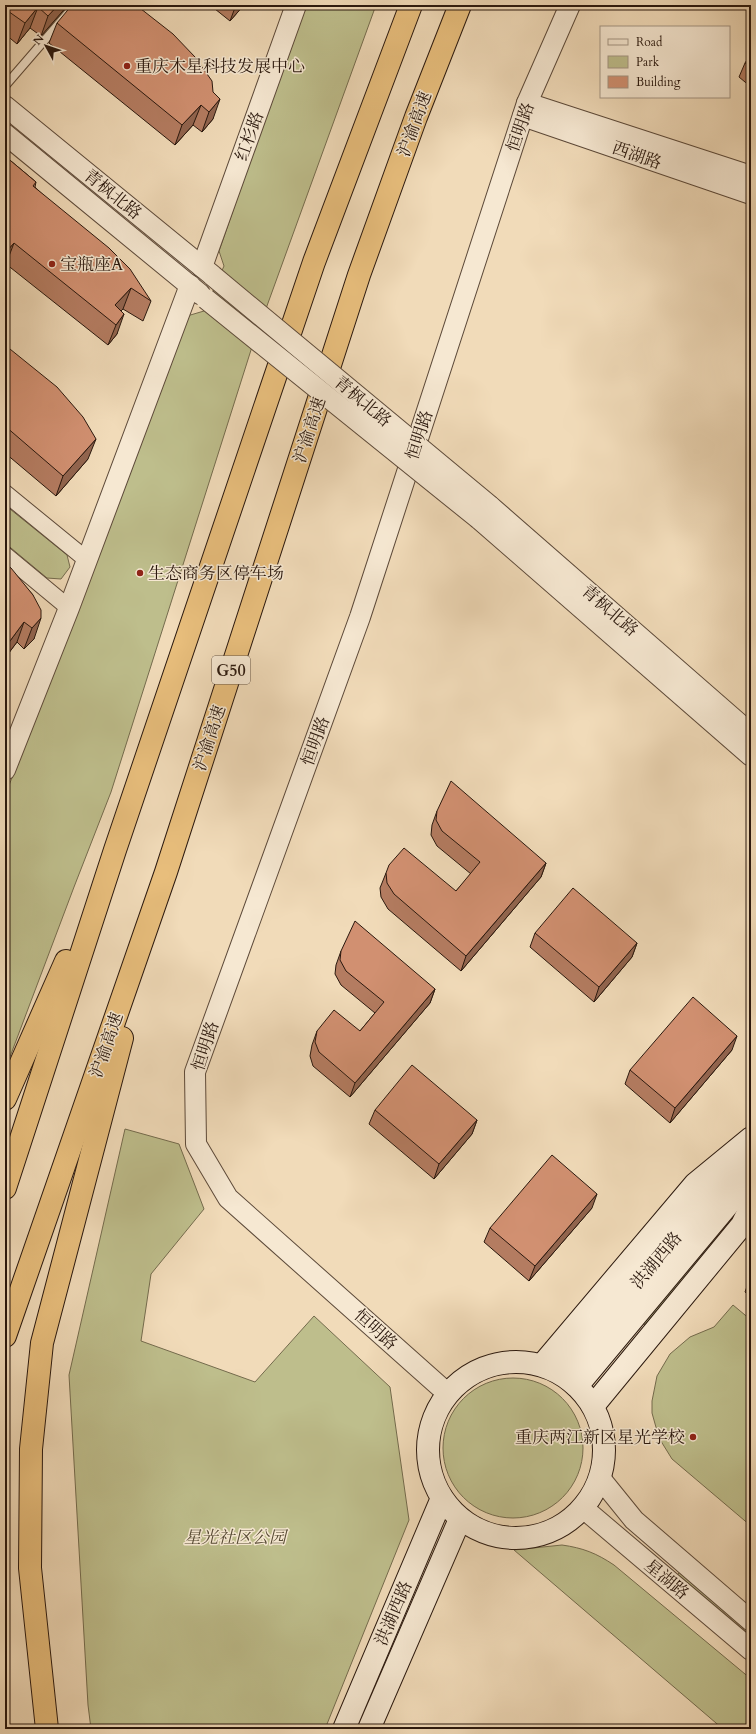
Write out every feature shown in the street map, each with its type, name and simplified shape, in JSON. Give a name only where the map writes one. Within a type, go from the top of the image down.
[{"type":"highway","points":[[5,1188],[115,850],[314,262],[411,5]]},
{"type":"highway","name":"沪渝高速","points":[[5,1336],[166,872],[359,275],[416,118],[460,5]]},
{"type":"highway","points":[[5,1099],[115,850]]},
{"type":"highway","points":[[46,1722],[30,1568],[31,1449],[42,1343],[166,872]]},
{"type":"main road","points":[[560,1375],[695,1184],[751,1138]]},
{"type":"main road","name":"洪湖西路","points":[[560,1375],[751,1148]]},
{"type":"main road","name":"洪湖西路","points":[[560,1375],[751,1177]]},
{"type":"main road","points":[[593,1406],[742,1225],[751,1207]]},
{"type":"main road","points":[[517,1362],[560,1375],[593,1406],[596,1411],[604,1438],[604,1464],[595,1490],[583,1508],[559,1528],[535,1537],[509,1539],[484,1533],[460,1519],[442,1498],[430,1472],[428,1443],[435,1416],[447,1393],[469,1376],[492,1366],[517,1362]]},
{"type":"main road","name":"洪湖西路","points":[[344,1729],[442,1498]]},
{"type":"main road","name":"洪湖西路","points":[[369,1729],[460,1519]]},
{"type":"street","name":"红杉路","points":[[208,272],[296,5]]},
{"type":"street","name":"恒明路","points":[[447,1393],[228,1198],[196,1144],[195,1072],[360,617],[525,109],[570,5]]},
{"type":"street","name":"青枫北路","points":[[5,106],[208,272],[484,513],[751,756]]},
{"type":"street","name":"西湖路","points":[[525,109],[751,176]]},
{"type":"street","name":"西湖路","points":[[525,109],[751,194]]},
{"type":"street","name":"青枫北路","points":[[5,134],[206,299],[484,513],[751,734]]},
{"type":"street","points":[[5,770],[69,608],[190,285]]},
{"type":"street","points":[[5,493],[87,560]]},
{"type":"street","points":[[5,555],[69,608]]},
{"type":"street","points":[[600,1478],[634,1520],[751,1621]]},
{"type":"street","name":"星湖路","points":[[583,1508],[751,1650]]},
{"type":"lane","points":[[5,86],[75,5]]},
{"type":"green space","points":[[304,5],[376,5],[251,350],[111,792],[5,1070],[5,796],[187,316],[204,311],[224,266],[219,251]]},
{"type":"green space","points":[[5,505],[67,555],[70,567],[61,579],[47,578],[5,543]]},
{"type":"green space","name":"星光社区公园","points":[[125,1129],[179,1144],[204,1209],[151,1274],[141,1341],[255,1382],[314,1316],[390,1387],[409,1520],[325,1729],[91,1729],[88,1705],[69,1375]]},
{"type":"green space","points":[[728,1219],[732,1222],[645,1325],[640,1321]]},
{"type":"green space","points":[[733,1305],[751,1320],[751,1526],[672,1459],[659,1438],[652,1413],[652,1401],[657,1376],[670,1354],[690,1337],[714,1327]]},
{"type":"green space","points":[[520,1378],[540,1383],[563,1398],[578,1421],[582,1434],[582,1462],[578,1475],[563,1498],[540,1513],[527,1517],[506,1518],[486,1513],[463,1498],[448,1475],[444,1462],[443,1441],[448,1421],[463,1398],[486,1383],[499,1379]]},
{"type":"green space","points":[[562,1545],[589,1552],[614,1565],[751,1679],[751,1729],[723,1729],[514,1550]]},
{"type":"green space","points":[[682,1570],[751,1628],[751,1639],[677,1575]]},
{"type":"building","points":[[5,5],[58,5],[48,16],[38,7],[25,23],[5,9]]},
{"type":"building","points":[[72,5],[136,5],[173,34],[195,57],[212,81],[213,92],[220,99],[209,112],[201,105],[182,125],[57,23]]},
{"type":"building","points":[[751,55],[751,68],[745,63]]},
{"type":"building","name":"宝瓶座A","points":[[5,156],[36,182],[33,186],[109,248],[130,269],[151,301],[131,288],[115,305],[124,314],[116,325],[14,243],[5,253]]},
{"type":"building","points":[[5,345],[57,387],[83,417],[96,439],[63,476],[5,426]]},
{"type":"building","points":[[5,563],[11,568],[33,595],[41,610],[41,618],[32,628],[24,622],[7,645],[5,644]]},
{"type":"building","points":[[451,781],[546,863],[466,956],[394,894],[387,883],[386,873],[389,865],[404,848],[456,891],[480,862],[442,831],[436,820],[437,811]]},
{"type":"building","points":[[573,888],[637,943],[599,987],[535,933]]},
{"type":"building","points":[[355,921],[435,989],[355,1083],[319,1052],[315,1042],[317,1031],[334,1010],[360,1031],[384,1002],[346,971],[340,960],[341,951]]},
{"type":"building","points":[[693,997],[737,1036],[675,1108],[630,1070]]},
{"type":"building","points":[[412,1065],[477,1120],[439,1164],[375,1110]]},
{"type":"building","points":[[552,1155],[597,1194],[535,1266],[490,1228]]},
{"type":"place","name":"重庆木星科技发展中心","points":[[127,66]]},
{"type":"place","name":"宝瓶座A","points":[[52,264]]},
{"type":"place","name":"生态商务区停车场","points":[[140,573]]},
{"type":"place","name":"重庆两江新区星光学校","points":[[693,1437]]}]
